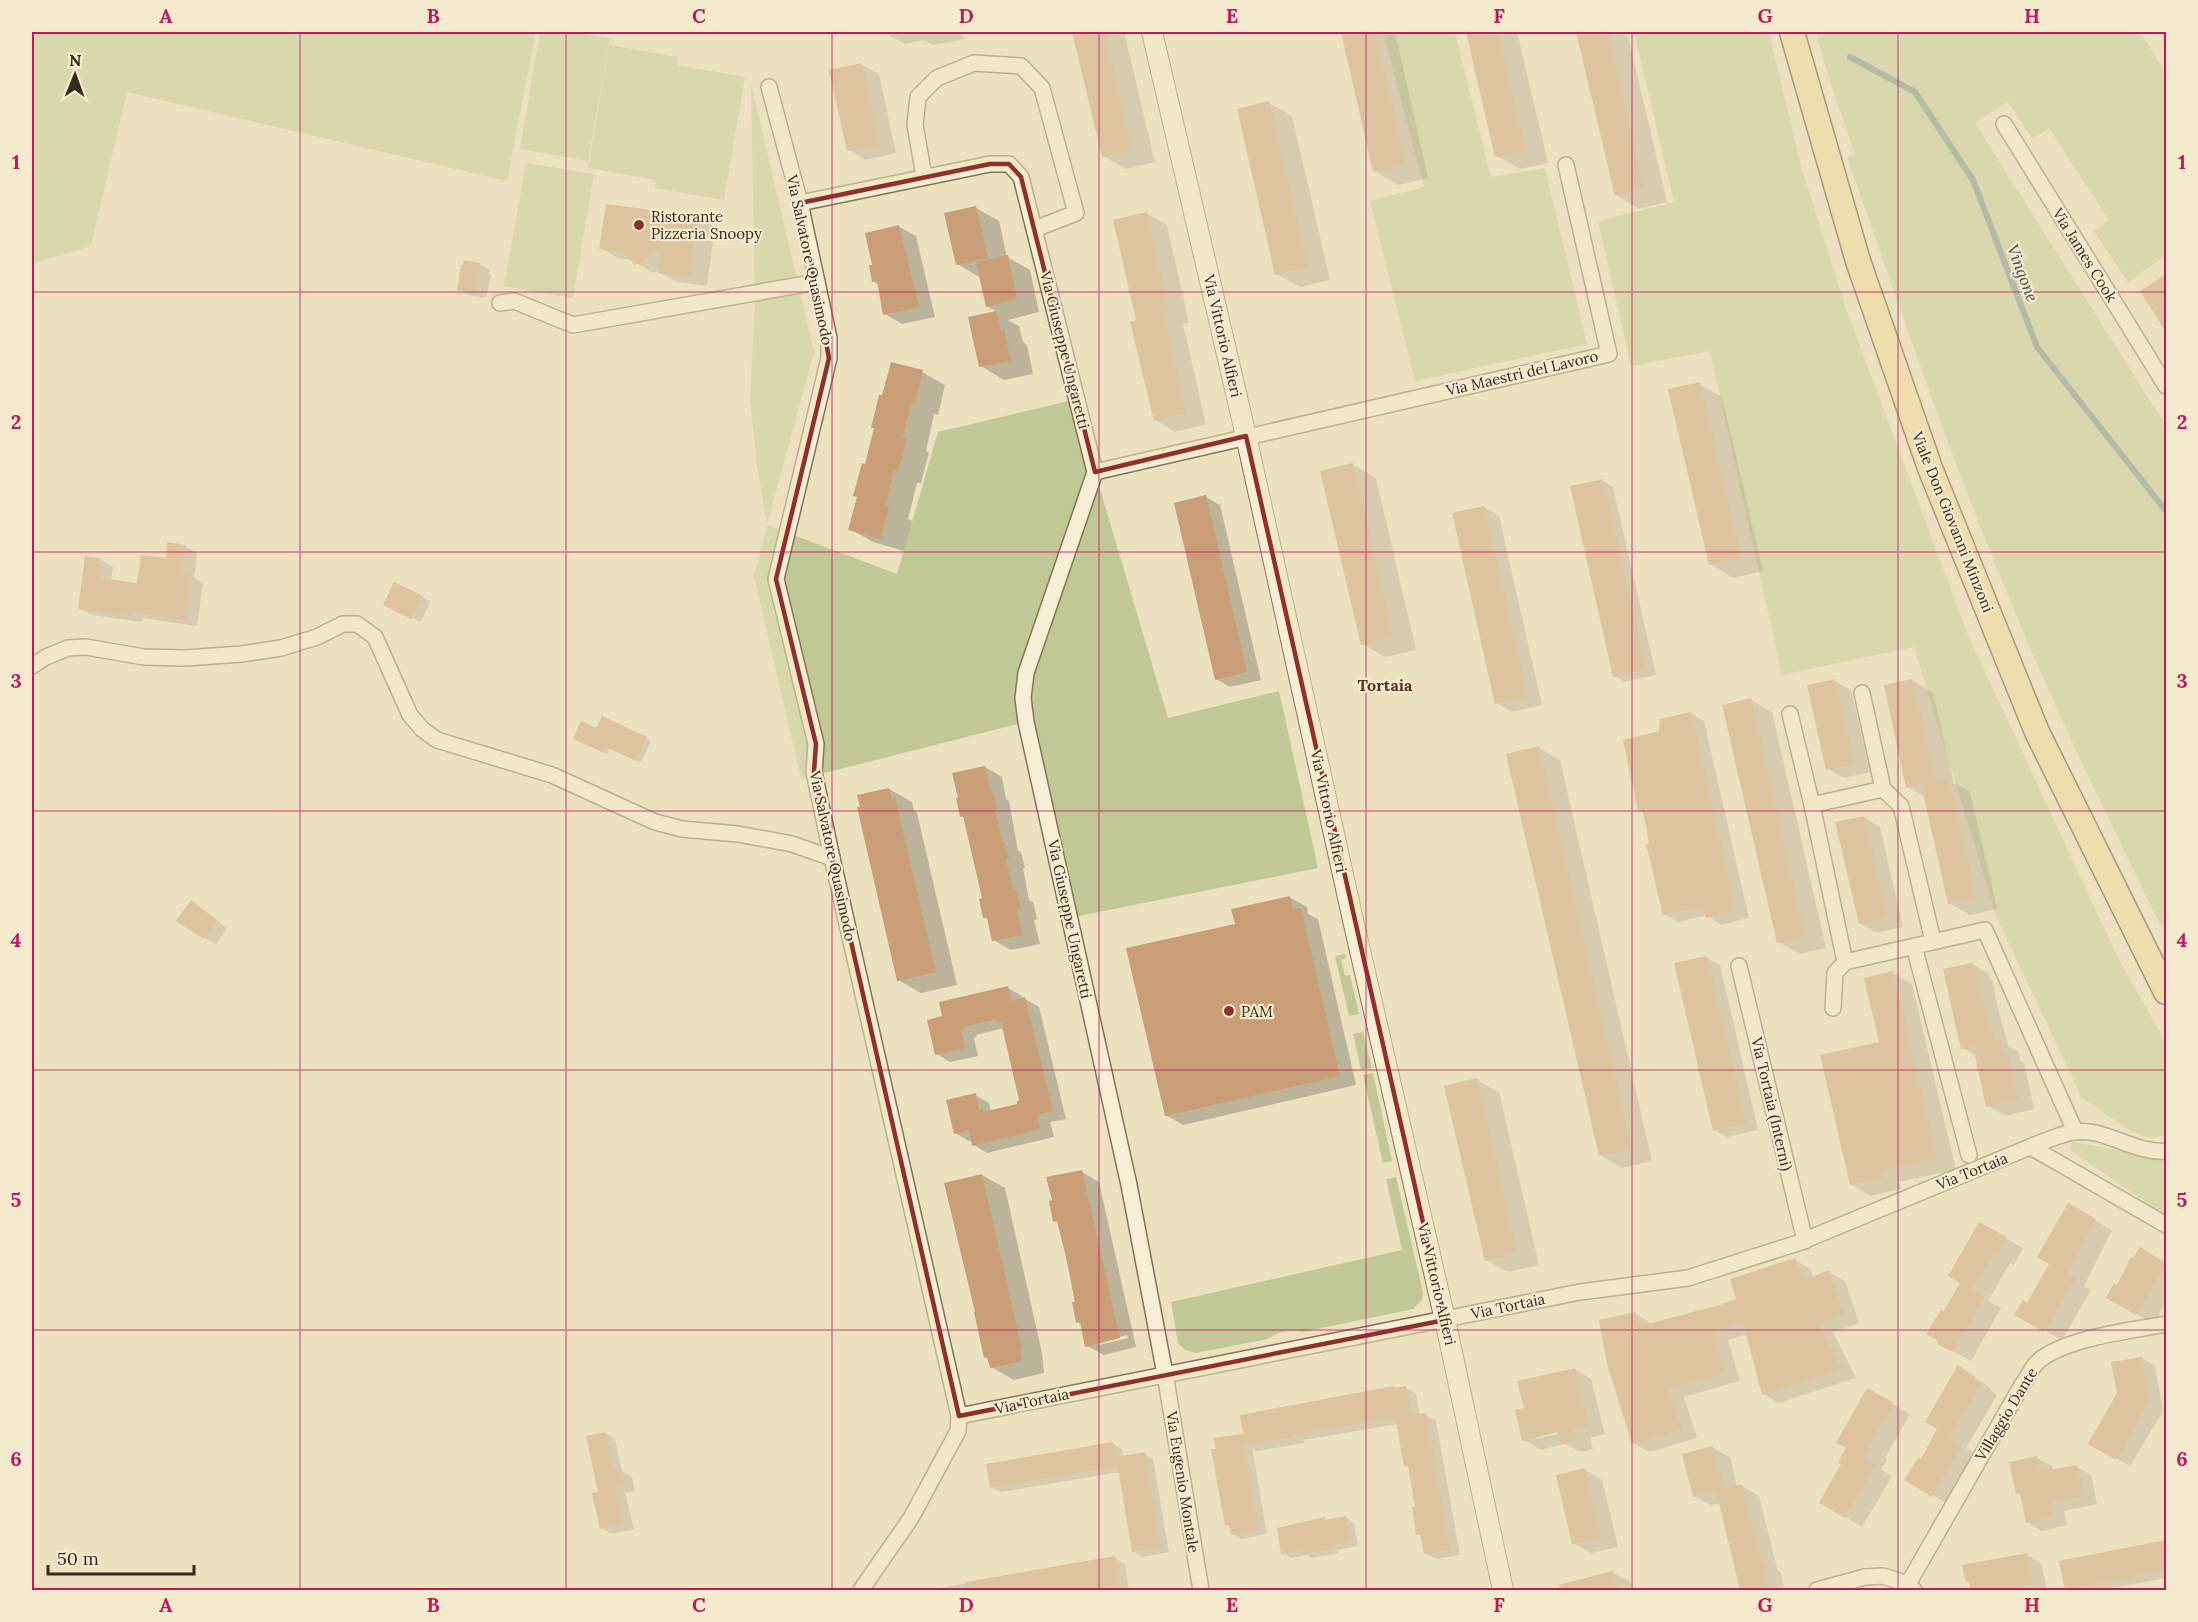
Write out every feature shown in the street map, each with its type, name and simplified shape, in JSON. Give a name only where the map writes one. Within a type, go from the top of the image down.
[{"type":"main road","name":"Viale Don Giovanni Minzoni","points":[[1792,32],[1858,261],[1930,468],[2037,732],[2166,992]]},
{"type":"street","name":"Via Vittorio Alfieri","points":[[1152,32],[1246,436],[1353,920],[1445,1320],[1503,1590]]},
{"type":"street","points":[[924,176],[915,125],[918,97],[937,78],[974,63],[1021,66],[1042,88],[1076,213],[1035,229]]},
{"type":"street","name":"Via Salvatore Quasimodo","points":[[769,87],[800,203],[829,338],[830,358],[776,579],[816,744],[814,772],[832,858],[959,1416]]},
{"type":"street","name":"Via James Cook","points":[[2004,124],[2166,386]]},
{"type":"street","name":"Via Giuseppe Ungaretti","points":[[800,203],[990,164],[1010,164],[1022,177],[1095,472],[1026,673],[1023,698],[1129,1185],[1165,1374]]},
{"type":"street","name":"Via Maestri del Lavoro","points":[[1246,436],[1609,354],[1566,165]]},
{"type":"street","points":[[500,303],[514,301],[573,325],[817,282]]},
{"type":"street","points":[[1095,472],[1246,436]]},
{"type":"street","points":[[32,666],[68,648],[86,647],[144,657],[185,658],[242,654],[281,648],[316,637],[343,624],[357,624],[375,637],[410,715],[422,729],[437,740],[552,775],[655,822],[682,829],[738,834],[792,844],[832,858]]},
{"type":"street","points":[[1862,693],[1884,789],[1901,806],[1933,941]]},
{"type":"street","points":[[1790,714],[1845,962]]},
{"type":"street","points":[[1812,805],[1884,789]]},
{"type":"street","points":[[1833,1008],[1835,973],[1845,962],[1985,930],[2075,1131],[2097,1134],[2148,1151],[2166,1151]]},
{"type":"street","points":[[1914,946],[1969,1155]]},
{"type":"street","name":"Via Tortaia (Interni)","points":[[1739,966],[1805,1241]]},
{"type":"street","name":"Via Tortaia","points":[[959,1416],[1580,1292],[1688,1278],[1805,1241],[2075,1131]]},
{"type":"street","points":[[2031,1147],[2166,1225]]},
{"type":"street","name":"Villaggio Dante","points":[[1817,1590],[1865,1577],[1883,1576],[1911,1587],[2022,1385],[2039,1360],[2060,1348],[2166,1324]]},
{"type":"street","name":"Via Eugenio Montale","points":[[1165,1374],[1201,1590]]},
{"type":"street","points":[[861,1590],[916,1508],[958,1431],[959,1416]]},
{"type":"highlighted area","points":[[990,164],[1009,164],[1021,177],[1095,472],[1246,436],[1445,1320],[959,1416],[832,858],[814,772],[816,744],[776,579],[829,358],[800,203]]},
{"type":"green space","points":[[32,32],[536,32],[507,181],[127,92],[91,246],[32,264]]},
{"type":"green space","points":[[540,32],[573,32],[610,38],[588,161],[520,149]]},
{"type":"green space","points":[[1383,32],[1455,32],[1491,177],[1545,168],[1587,344],[1415,381],[1370,201],[1424,187]]},
{"type":"green space","points":[[1634,32],[1769,32],[1801,166],[1846,309],[1968,635],[2118,958],[2166,1043],[2166,1135],[2150,1138],[2132,1132],[2082,1098],[1997,918],[1914,647],[1782,675],[1710,351],[1631,366],[1598,221],[1674,202]]},
{"type":"green space","points":[[1816,32],[2140,32],[2166,73],[2166,255],[2128,282],[2094,231],[2109,220],[2049,128],[2032,139],[2008,102],[1975,123],[2166,426],[2166,936],[2045,681],[1965,487],[1847,157],[1855,155]]},
{"type":"green space","points":[[609,45],[678,57],[677,65],[745,77],[724,200],[655,188],[656,180],[588,168]]},
{"type":"green space","points":[[751,83],[814,352],[767,525],[757,466],[750,400],[755,302]]},
{"type":"green space","points":[[526,163],[594,174],[573,298],[504,286]]},
{"type":"green space","points":[[1077,399],[1095,472],[1168,718],[1279,691],[1318,868],[1069,918],[1026,722],[801,779],[754,576],[767,525],[897,574],[938,432]]},
{"type":"green space","points":[[1345,954],[1346,958],[1341,960],[1345,976],[1350,975],[1359,1014],[1349,1016],[1335,956]]},
{"type":"green space","points":[[1363,1032],[1372,1068],[1361,1070],[1353,1034]]},
{"type":"green space","points":[[1373,1073],[1392,1161],[1383,1163],[1363,1075]]},
{"type":"green space","points":[[2073,1142],[2166,1159],[2166,1216],[2070,1150]]},
{"type":"green space","points":[[1396,1177],[1423,1292],[1422,1300],[1413,1309],[1303,1332],[1284,1331],[1268,1339],[1196,1353],[1185,1350],[1178,1343],[1171,1302],[1402,1250],[1386,1179]]},
{"type":"building","points":[[1072,32],[1104,32],[1132,150],[1102,157]]},
{"type":"building","points":[[1341,32],[1375,32],[1406,165],[1373,172]]},
{"type":"building","points":[[1466,32],[1498,32],[1525,150],[1495,157]]},
{"type":"building","points":[[1576,32],[1608,32],[1644,189],[1615,196]]},
{"type":"building","points":[[862,63],[880,144],[847,151],[829,70]]},
{"type":"building","points":[[1269,101],[1308,267],[1275,275],[1237,109]]},
{"type":"building","points":[[606,204],[698,216],[690,277],[658,273],[660,249],[635,265],[623,252],[599,249]]},
{"type":"building","points":[[976,206],[988,258],[956,265],[944,213]]},
{"type":"building","points":[[1147,212],[1169,311],[1164,313],[1186,413],[1154,421],[1130,322],[1136,320],[1113,220]]},
{"type":"building","points":[[899,225],[919,307],[883,315],[877,281],[872,282],[869,265],[872,265],[865,233]]},
{"type":"building","points":[[1008,255],[1017,299],[986,307],[976,262]]},
{"type":"building","points":[[464,260],[480,263],[475,293],[457,290]]},
{"type":"building","points":[[2166,274],[2166,332],[2140,291]]},
{"type":"building","points":[[996,311],[1001,331],[1004,330],[1011,361],[979,367],[968,317]]},
{"type":"building","points":[[891,362],[923,370],[915,403],[911,402],[903,437],[907,438],[898,471],[894,470],[881,539],[848,530],[857,497],[853,496],[862,463],[865,464],[879,395],[882,395]]},
{"type":"building","points":[[1700,382],[1741,558],[1709,565],[1668,389]]},
{"type":"building","points":[[1353,463],[1393,637],[1361,645],[1320,471]]},
{"type":"building","points":[[1603,479],[1646,669],[1613,677],[1570,486]]},
{"type":"building","points":[[1206,495],[1247,672],[1215,680],[1174,503]]},
{"type":"building","points":[[1484,506],[1528,696],[1495,704],[1452,513]]},
{"type":"building","points":[[167,542],[186,545],[182,573],[192,574],[185,620],[130,612],[130,616],[78,609],[85,556],[101,558],[99,578],[137,583],[141,555],[166,558]]},
{"type":"building","points":[[394,582],[423,596],[411,619],[383,605]]},
{"type":"building","points":[[1835,679],[1855,764],[1826,770],[1807,685]]},
{"type":"building","points":[[1912,679],[1936,781],[1949,778],[1976,898],[1948,904],[1921,784],[1906,788],[1884,685]]},
{"type":"building","points":[[1751,698],[1805,936],[1777,943],[1722,705]]},
{"type":"building","points":[[1691,712],[1736,911],[1706,918],[1704,910],[1691,909],[1663,915],[1646,844],[1649,843],[1646,826],[1642,810],[1638,811],[1623,740],[1659,731],[1660,719]]},
{"type":"building","points":[[602,716],[647,737],[636,761],[604,746],[602,752],[573,739],[581,721],[596,728]]},
{"type":"building","points":[[1539,746],[1632,1149],[1599,1156],[1506,754]]},
{"type":"building","points":[[985,766],[997,809],[995,810],[1002,842],[1004,841],[1009,858],[1006,859],[1013,891],[1017,891],[1021,909],[1017,910],[1023,935],[992,941],[987,918],[983,918],[979,899],[982,898],[963,816],[960,817],[952,773]]},
{"type":"building","points":[[889,788],[892,799],[895,798],[936,972],[897,981],[857,807],[860,807],[857,795]]},
{"type":"building","points":[[1864,816],[1888,918],[1859,924],[1835,822]]},
{"type":"building","points":[[1290,896],[1293,909],[1301,908],[1340,1076],[1165,1116],[1126,948],[1235,924],[1231,909]]},
{"type":"building","points":[[191,900],[217,920],[204,939],[176,921]]},
{"type":"building","points":[[1707,956],[1746,1123],[1713,1131],[1674,963]]},
{"type":"building","points":[[1972,963],[1974,970],[1976,969],[1994,1041],[2001,1040],[2003,1052],[2007,1051],[2018,1100],[1986,1107],[1973,1046],[1961,1049],[1943,969]]},
{"type":"building","points":[[1893,971],[1937,1159],[1880,1171],[1882,1178],[1850,1185],[1820,1055],[1879,1042],[1864,978]]},
{"type":"building","points":[[1008,986],[1012,1001],[1025,997],[1053,1111],[1037,1115],[1041,1129],[972,1146],[969,1130],[954,1134],[946,1100],[976,1093],[979,1110],[983,1109],[983,1112],[1017,1104],[1019,1100],[1001,1022],[997,1019],[963,1027],[964,1030],[961,1031],[965,1048],[935,1055],[927,1020],[942,1016],[939,1002]]},
{"type":"building","points":[[1477,1078],[1517,1253],[1485,1261],[1444,1086]]},
{"type":"building","points":[[1082,1170],[1120,1338],[1085,1347],[1080,1322],[1076,1323],[1072,1302],[1075,1302],[1066,1257],[1057,1221],[1053,1222],[1049,1201],[1052,1200],[1046,1177]]},
{"type":"building","points":[[982,1174],[1022,1349],[1020,1349],[1022,1361],[990,1368],[987,1357],[984,1358],[944,1183]]},
{"type":"building","points":[[2068,1203],[2096,1219],[2068,1275],[2075,1279],[2044,1332],[2014,1315],[2023,1300],[2027,1303],[2049,1264],[2037,1257]]},
{"type":"building","points":[[1979,1222],[2007,1237],[1997,1257],[1993,1254],[1972,1290],[1984,1297],[1953,1352],[1937,1344],[1938,1341],[1926,1334],[1941,1310],[1943,1312],[1960,1283],[1948,1276]]},
{"type":"building","points":[[2140,1247],[2166,1263],[2136,1315],[2106,1298],[2114,1283],[2117,1285],[2131,1257],[2133,1258]]},
{"type":"building","points":[[1795,1258],[1803,1281],[1829,1270],[1844,1314],[1818,1323],[1842,1369],[1762,1395],[1743,1322],[1713,1331],[1725,1373],[1669,1388],[1682,1429],[1632,1444],[1607,1364],[1599,1320],[1636,1312],[1639,1324],[1648,1322],[1648,1324],[1723,1304],[1736,1299],[1730,1279]]},
{"type":"building","points":[[2142,1357],[2149,1402],[2116,1460],[2088,1444],[2117,1393],[2111,1362]]},
{"type":"building","points":[[1958,1365],[1981,1383],[1950,1437],[1962,1444],[1932,1497],[1904,1480],[1918,1458],[1921,1459],[1937,1429],[1925,1422]]},
{"type":"building","points":[[1575,1368],[1588,1425],[1574,1428],[1577,1440],[1561,1444],[1558,1432],[1522,1441],[1515,1410],[1524,1408],[1517,1381]]},
{"type":"building","points":[[1394,1386],[1395,1388],[1406,1386],[1411,1415],[1426,1413],[1450,1550],[1424,1554],[1420,1534],[1416,1535],[1412,1507],[1415,1507],[1408,1466],[1404,1466],[1395,1417],[1245,1446],[1240,1415]]},
{"type":"building","points":[[1867,1388],[1894,1403],[1869,1447],[1871,1449],[1865,1459],[1875,1465],[1845,1518],[1819,1503],[1841,1464],[1838,1462],[1846,1448],[1836,1443]]},
{"type":"building","points":[[605,1432],[614,1471],[621,1469],[625,1485],[615,1487],[624,1523],[600,1529],[592,1493],[598,1492],[586,1436]]},
{"type":"building","points":[[1243,1434],[1259,1530],[1231,1535],[1229,1525],[1225,1525],[1211,1449],[1216,1449],[1213,1438]]},
{"type":"building","points":[[1113,1442],[1117,1466],[990,1488],[986,1464]]},
{"type":"building","points":[[1713,1446],[1724,1489],[1693,1497],[1682,1454]]},
{"type":"building","points":[[1145,1452],[1161,1547],[1132,1552],[1116,1457]]},
{"type":"building","points":[[2037,1456],[2040,1472],[2077,1465],[2083,1496],[2050,1503],[2053,1517],[2026,1523],[2020,1493],[2016,1494],[2009,1462]]},
{"type":"building","points":[[1585,1468],[1601,1538],[1572,1544],[1556,1475]]},
{"type":"building","points":[[1742,1484],[1762,1562],[1764,1561],[1768,1576],[1766,1577],[1768,1587],[1752,1590],[1740,1590],[1716,1491]]},
{"type":"building","points":[[1346,1516],[1350,1542],[1330,1545],[1331,1549],[1320,1551],[1302,1554],[1301,1550],[1281,1554],[1277,1528],[1325,1517],[1325,1520]]},
{"type":"building","points":[[2166,1540],[2166,1570],[2065,1590],[2059,1561]]},
{"type":"building","points":[[2027,1553],[2033,1584],[2008,1590],[1971,1590],[1969,1581],[1966,1582],[1962,1565]]},
{"type":"building","points":[[1115,1556],[1119,1584],[1090,1590],[966,1590],[966,1582]]},
{"type":"building","points":[[1613,1571],[1618,1590],[1560,1590],[1559,1585]]},
{"type":"waterway","name":"Vingone","points":[[1850,57],[1915,92],[1973,180],[2037,347],[2166,511]]},
{"type":"place","name":"Ristorante Pizzeria Snoopy","points":[[639,225]]},
{"type":"place","name":"PAM","points":[[1229,1011]]},
{"type":"district","name":"Tortaia","points":[[1385,685]]}]
